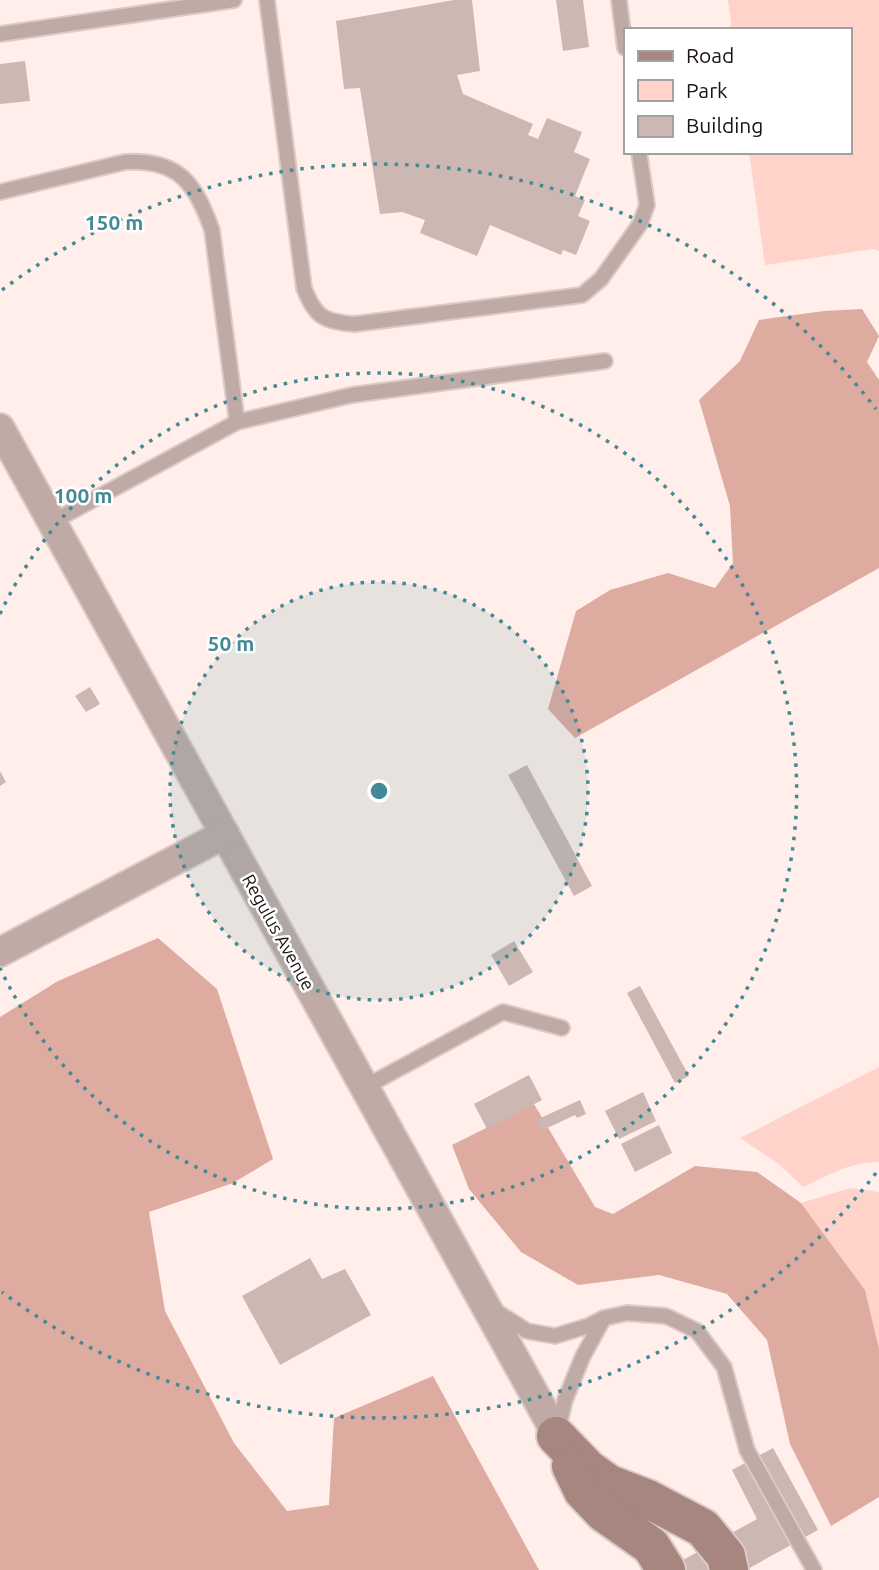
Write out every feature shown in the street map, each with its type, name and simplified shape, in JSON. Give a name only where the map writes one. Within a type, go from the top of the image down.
[{"type":"street","name":"Regulus Avenue","points":[[0,428],[556,1436]]},
{"type":"street","points":[[0,952],[225,834]]},
{"type":"street","points":[[556,1436],[583,1491],[604,1513],[651,1546],[666,1570]]},
{"type":"street","points":[[556,1436],[588,1469],[609,1484],[648,1499],[703,1528],[726,1556],[729,1570]]},
{"type":"lane","points":[[0,34],[173,4],[234,0]]},
{"type":"lane","points":[[267,0],[303,288],[311,306],[320,315],[336,323],[355,324],[582,295],[601,279],[640,223],[647,205],[639,154]]},
{"type":"lane","points":[[619,0],[624,40]]},
{"type":"lane","points":[[0,192],[125,162],[146,161],[172,170],[188,182],[201,201],[212,230],[237,422]]},
{"type":"lane","points":[[52,522],[237,422],[352,395],[605,361]]},
{"type":"lane","points":[[365,1087],[503,1012],[562,1028]]},
{"type":"lane","points":[[485,1304],[527,1331],[555,1336],[589,1326],[604,1318],[627,1313],[666,1316],[697,1331],[724,1367],[747,1450],[814,1570]]},
{"type":"lane","points":[[556,1436],[565,1400],[583,1356],[604,1318]]},
{"type":"green space","points":[[728,0],[879,0],[879,251],[873,249],[765,265],[749,154],[851,154],[851,28],[732,28]]},
{"type":"green space","points":[[879,1067],[879,1162],[849,1167],[803,1187],[779,1164],[740,1138]]},
{"type":"green space","points":[[850,1188],[879,1192],[879,1349],[865,1290],[801,1203]]},
{"type":"shaded area","points":[[862,309],[879,336],[867,362],[879,380],[879,568],[575,738],[548,709],[576,611],[610,590],[668,573],[715,588],[733,563],[730,506],[699,400],[740,361],[759,320]]},
{"type":"shaded area","points":[[158,938],[217,989],[273,1159],[233,1183],[149,1212],[165,1311],[234,1443],[287,1511],[329,1505],[334,1418],[433,1376],[539,1570],[0,1570],[0,1017],[58,981]]},
{"type":"shaded area","points":[[534,1104],[595,1207],[613,1214],[695,1166],[757,1172],[801,1203],[865,1290],[879,1349],[879,1497],[831,1526],[790,1444],[767,1340],[727,1294],[659,1275],[578,1285],[521,1252],[469,1189],[452,1145]]},
{"type":"building","points":[[454,0],[472,0],[480,71],[457,75],[463,94],[533,124],[528,135],[538,139],[547,118],[582,132],[574,152],[590,159],[575,196],[585,200],[578,216],[590,221],[576,255],[563,250],[561,255],[490,225],[477,256],[420,233],[425,220],[402,212],[380,214],[360,88],[344,89],[336,21]]},
{"type":"building","points":[[556,0],[583,0],[589,47],[563,51]]},
{"type":"building","points":[[25,61],[30,101],[0,104],[0,64]]},
{"type":"building","points":[[90,687],[100,704],[86,712],[75,696]]},
{"type":"building","points":[[527,765],[592,886],[574,896],[508,775]]},
{"type":"building","points":[[0,771],[6,782],[0,786]]},
{"type":"building","points":[[514,941],[533,972],[509,986],[491,955]]},
{"type":"building","points":[[640,986],[689,1076],[675,1083],[627,993]]},
{"type":"building","points":[[529,1075],[542,1100],[487,1129],[474,1104]]},
{"type":"building","points":[[643,1092],[656,1121],[619,1139],[605,1111]]},
{"type":"building","points":[[580,1100],[586,1114],[577,1118],[575,1115],[541,1131],[536,1120]]},
{"type":"building","points":[[659,1125],[672,1153],[635,1172],[621,1144]]},
{"type":"building","points":[[310,1258],[322,1279],[345,1269],[371,1315],[280,1365],[242,1296]]},
{"type":"building","points":[[773,1448],[818,1530],[746,1570],[665,1570],[757,1519],[732,1470]]}]
